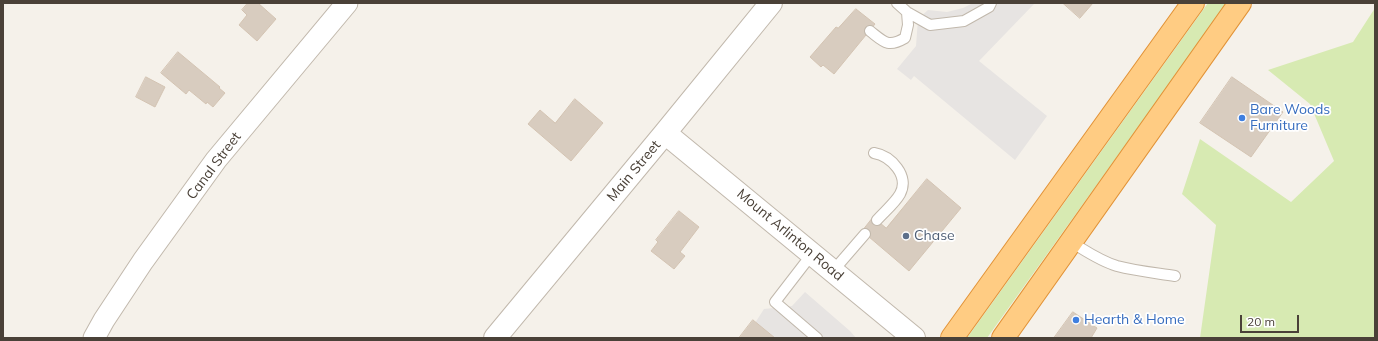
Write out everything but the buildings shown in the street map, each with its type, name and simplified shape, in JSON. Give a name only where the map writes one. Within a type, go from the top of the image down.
[{"type":"highway","points":[[952,338],[1193,3]]},
{"type":"highway","points":[[1003,338],[1240,3]]},
{"type":"street","name":"Canal Street","points":[[94,338],[104,320],[143,261],[216,160],[347,3]]},
{"type":"street","name":"Main Street","points":[[495,338],[771,3]]},
{"type":"street","name":"Mount Arlinton Road","points":[[665,133],[914,338]]},
{"type":"lane","points":[[902,7],[930,25],[964,21],[989,7],[991,3]]},
{"type":"lane","points":[[870,31],[880,39],[891,43],[896,43],[905,38],[908,25],[902,7]]},
{"type":"lane","points":[[874,153],[881,154],[894,164],[900,171],[902,181],[900,194],[877,220]]},
{"type":"lane","points":[[833,271],[865,234]]},
{"type":"lane","points":[[1071,242],[1092,255],[1116,266],[1138,271],[1175,276]]},
{"type":"lane","points":[[812,254],[775,302],[817,338]]},
{"type":"green space","points":[[1208,3],[1227,3],[987,338],[967,338]]},
{"type":"green space","points":[[1375,8],[1375,338],[1200,338],[1216,225],[1182,194],[1200,139],[1291,202],[1334,161],[1310,104],[1268,70],[1353,42]]},
{"type":"shaded area","points":[[973,3],[1034,4],[979,61],[1047,116],[1015,160],[914,76],[911,80],[897,69],[916,46],[918,19],[928,10],[947,12],[963,8]]},
{"type":"shaded area","points":[[805,292],[856,338],[775,338],[755,323],[764,309],[792,306]]},
{"type":"place","name":"Bare Woods Furniture","points":[[1242,118]]},
{"type":"place","name":"Chase","points":[[906,236]]},
{"type":"place","name":"Hearth & Home","points":[[1076,320]]}]
